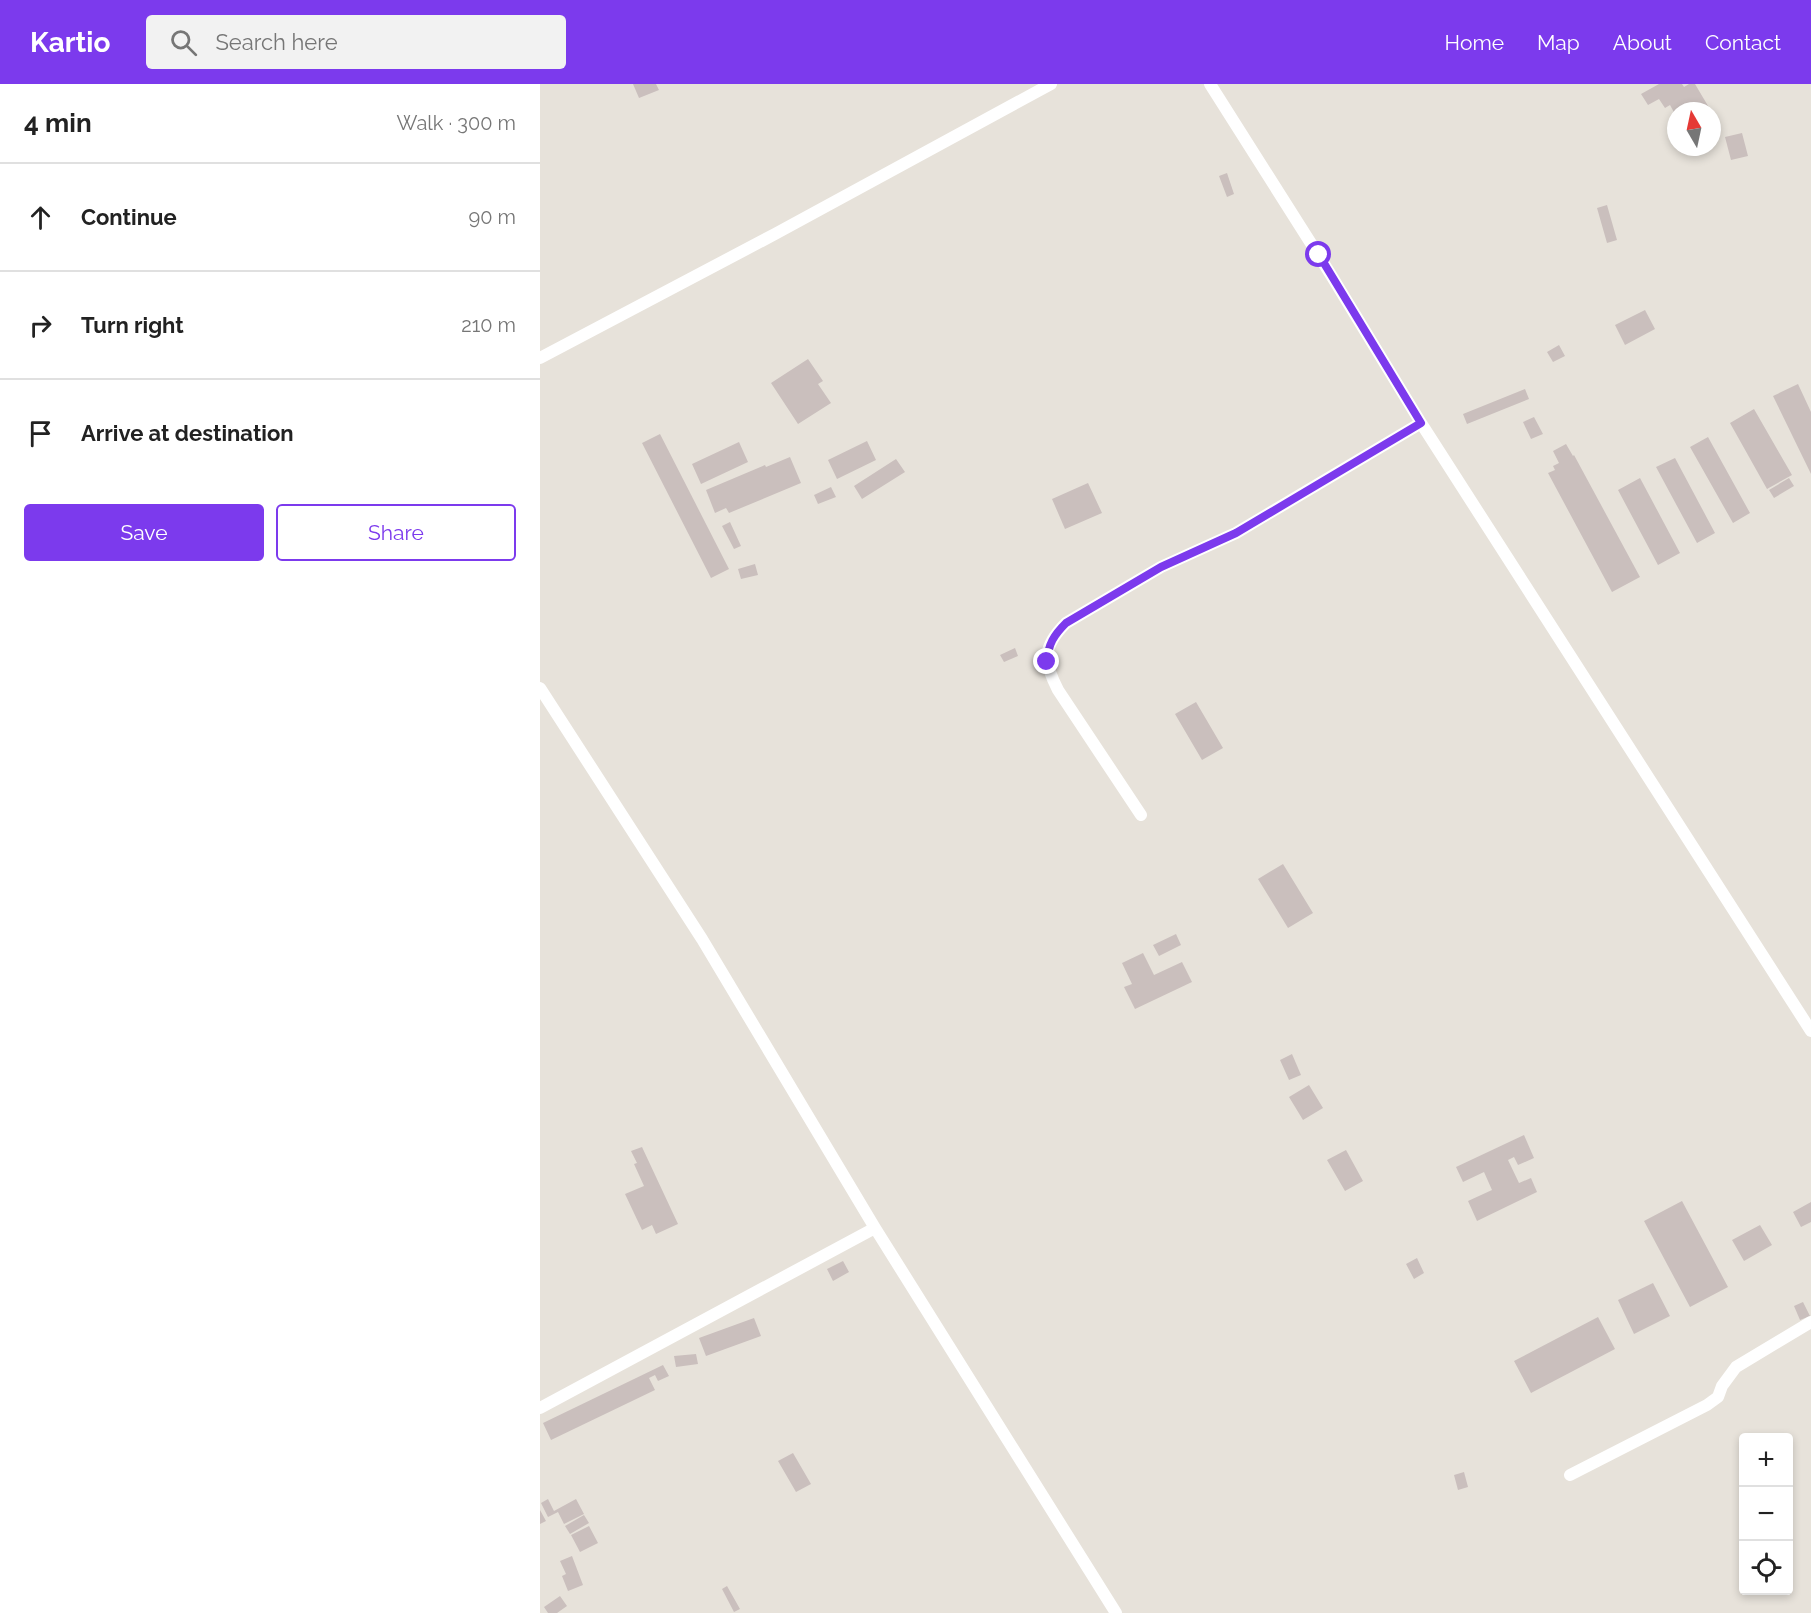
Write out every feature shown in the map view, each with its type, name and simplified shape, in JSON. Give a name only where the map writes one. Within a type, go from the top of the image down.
[{"type":"street","points":[[540,358],[1051,84]]},
{"type":"street","points":[[1210,84],[1421,423],[1811,1031]]},
{"type":"street","points":[[1141,815],[1051,676],[1047,662],[1047,648],[1054,635],[1066,623],[1161,567],[1236,533],[1421,423]]},
{"type":"street","points":[[540,688],[702,939],[875,1228],[1116,1613]]},
{"type":"street","points":[[540,1408],[875,1228]]},
{"type":"street","points":[[1570,1475],[1707,1405],[1718,1396],[1722,1386],[1736,1367],[1811,1322]]},
{"type":"building","points":[[633,84],[656,84],[659,90],[639,98]]},
{"type":"building","points":[[1659,84],[1682,84],[1684,87],[1695,84],[1706,102],[1667,102],[1665,108],[1659,99],[1648,105],[1641,94]]},
{"type":"building","points":[[1742,133],[1748,156],[1731,160],[1725,137]]},
{"type":"building","points":[[1227,173],[1234,194],[1227,197],[1219,176]]},
{"type":"building","points":[[1607,205],[1617,240],[1607,243],[1597,208]]},
{"type":"building","points":[[1645,310],[1655,329],[1625,345],[1615,325]]},
{"type":"building","points":[[1559,345],[1565,356],[1553,362],[1547,352]]},
{"type":"building","points":[[808,359],[823,381],[818,384],[831,403],[798,424],[771,383]]},
{"type":"building","points":[[1798,384],[1811,412],[1811,474],[1773,396]]},
{"type":"building","points":[[1525,389],[1529,399],[1467,424],[1463,414]]},
{"type":"building","points":[[1754,409],[1792,475],[1767,489],[1730,423]]},
{"type":"building","points":[[1534,417],[1543,434],[1531,439],[1523,422]]},
{"type":"building","points":[[660,434],[729,569],[711,578],[642,443]]},
{"type":"building","points":[[1708,437],[1750,513],[1733,523],[1690,447]]},
{"type":"building","points":[[867,441],[876,460],[837,479],[828,460]]},
{"type":"building","points":[[739,442],[748,462],[701,484],[692,464]]},
{"type":"building","points":[[1566,444],[1640,577],[1612,592],[1548,473],[1555,470],[1553,466],[1559,463],[1553,451]]},
{"type":"building","points":[[790,457],[801,483],[729,513],[726,508],[715,513],[706,490]]},
{"type":"building","points":[[1675,458],[1715,533],[1697,543],[1656,467]]},
{"type":"building","points":[[896,459],[905,472],[862,499],[854,486]]},
{"type":"building","points":[[1640,478],[1680,553],[1658,565],[1618,490]]},
{"type":"building","points":[[1789,478],[1794,486],[1774,498],[1769,490]]},
{"type":"building","points":[[1088,483],[1102,513],[1065,529],[1052,499]]},
{"type":"building","points":[[831,487],[836,497],[818,504],[814,495]]},
{"type":"building","points":[[730,522],[741,546],[734,549],[722,526]]},
{"type":"building","points":[[755,564],[758,575],[741,579],[738,569]]},
{"type":"building","points":[[1015,648],[1018,656],[1004,662],[1000,655]]},
{"type":"building","points":[[1196,702],[1223,748],[1202,760],[1175,714]]},
{"type":"building","points":[[1283,864],[1313,913],[1288,928],[1258,879]]},
{"type":"building","points":[[1176,934],[1181,945],[1159,956],[1153,945]]},
{"type":"building","points":[[1143,953],[1154,975],[1182,962],[1192,982],[1135,1009],[1124,987],[1132,984],[1122,963]]},
{"type":"building","points":[[1292,1054],[1301,1075],[1289,1080],[1280,1060]]},
{"type":"building","points":[[1309,1085],[1323,1108],[1303,1120],[1289,1097]]},
{"type":"building","points":[[1524,1135],[1534,1158],[1518,1165],[1514,1157],[1508,1160],[1519,1183],[1531,1178],[1537,1192],[1477,1221],[1468,1201],[1492,1190],[1484,1172],[1463,1182],[1456,1167]]},
{"type":"building","points":[[642,1147],[678,1224],[656,1234],[652,1225],[642,1230],[625,1194],[644,1186],[631,1151]]},
{"type":"building","points":[[1346,1150],[1363,1181],[1345,1191],[1327,1160]]},
{"type":"building","points":[[1682,1201],[1728,1287],[1690,1307],[1644,1221]]},
{"type":"building","points":[[1811,1202],[1811,1222],[1801,1227],[1793,1212]]},
{"type":"building","points":[[1760,1225],[1772,1245],[1744,1261],[1732,1240]]},
{"type":"building","points":[[1417,1258],[1424,1273],[1414,1279],[1406,1264]]},
{"type":"building","points":[[843,1261],[849,1272],[833,1281],[827,1269]]},
{"type":"building","points":[[1653,1283],[1670,1316],[1634,1334],[1618,1300]]},
{"type":"building","points":[[1803,1302],[1810,1316],[1800,1320],[1794,1306]]},
{"type":"building","points":[[1598,1317],[1615,1349],[1531,1393],[1514,1361]]},
{"type":"building","points":[[754,1318],[761,1336],[706,1356],[699,1338]]},
{"type":"building","points":[[696,1354],[698,1364],[676,1367],[674,1356]]},
{"type":"building","points":[[663,1365],[669,1376],[658,1381],[655,1375],[649,1378],[655,1390],[551,1440],[543,1423]]},
{"type":"building","points":[[793,1453],[811,1484],[796,1492],[778,1461]]},
{"type":"building","points":[[1464,1472],[1468,1487],[1458,1490],[1454,1475]]},
{"type":"building","points":[[548,1499],[554,1511],[576,1499],[584,1514],[564,1524],[558,1512],[548,1517],[541,1503]]},
{"type":"building","points":[[540,1510],[546,1521],[540,1524]]},
{"type":"building","points":[[584,1515],[589,1523],[570,1534],[565,1526]]},
{"type":"building","points":[[589,1526],[598,1543],[580,1552],[571,1535]]},
{"type":"building","points":[[572,1556],[583,1585],[568,1591],[562,1576],[566,1574],[560,1561]]},
{"type":"building","points":[[727,1586],[740,1609],[734,1612],[722,1589]]},
{"type":"building","points":[[560,1596],[567,1606],[557,1613],[548,1613],[544,1607]]},
{"type":"route","points":[[1047,662],[1047,648],[1054,635],[1066,623],[1161,567],[1236,533],[1421,423],[1319,255]]}]
